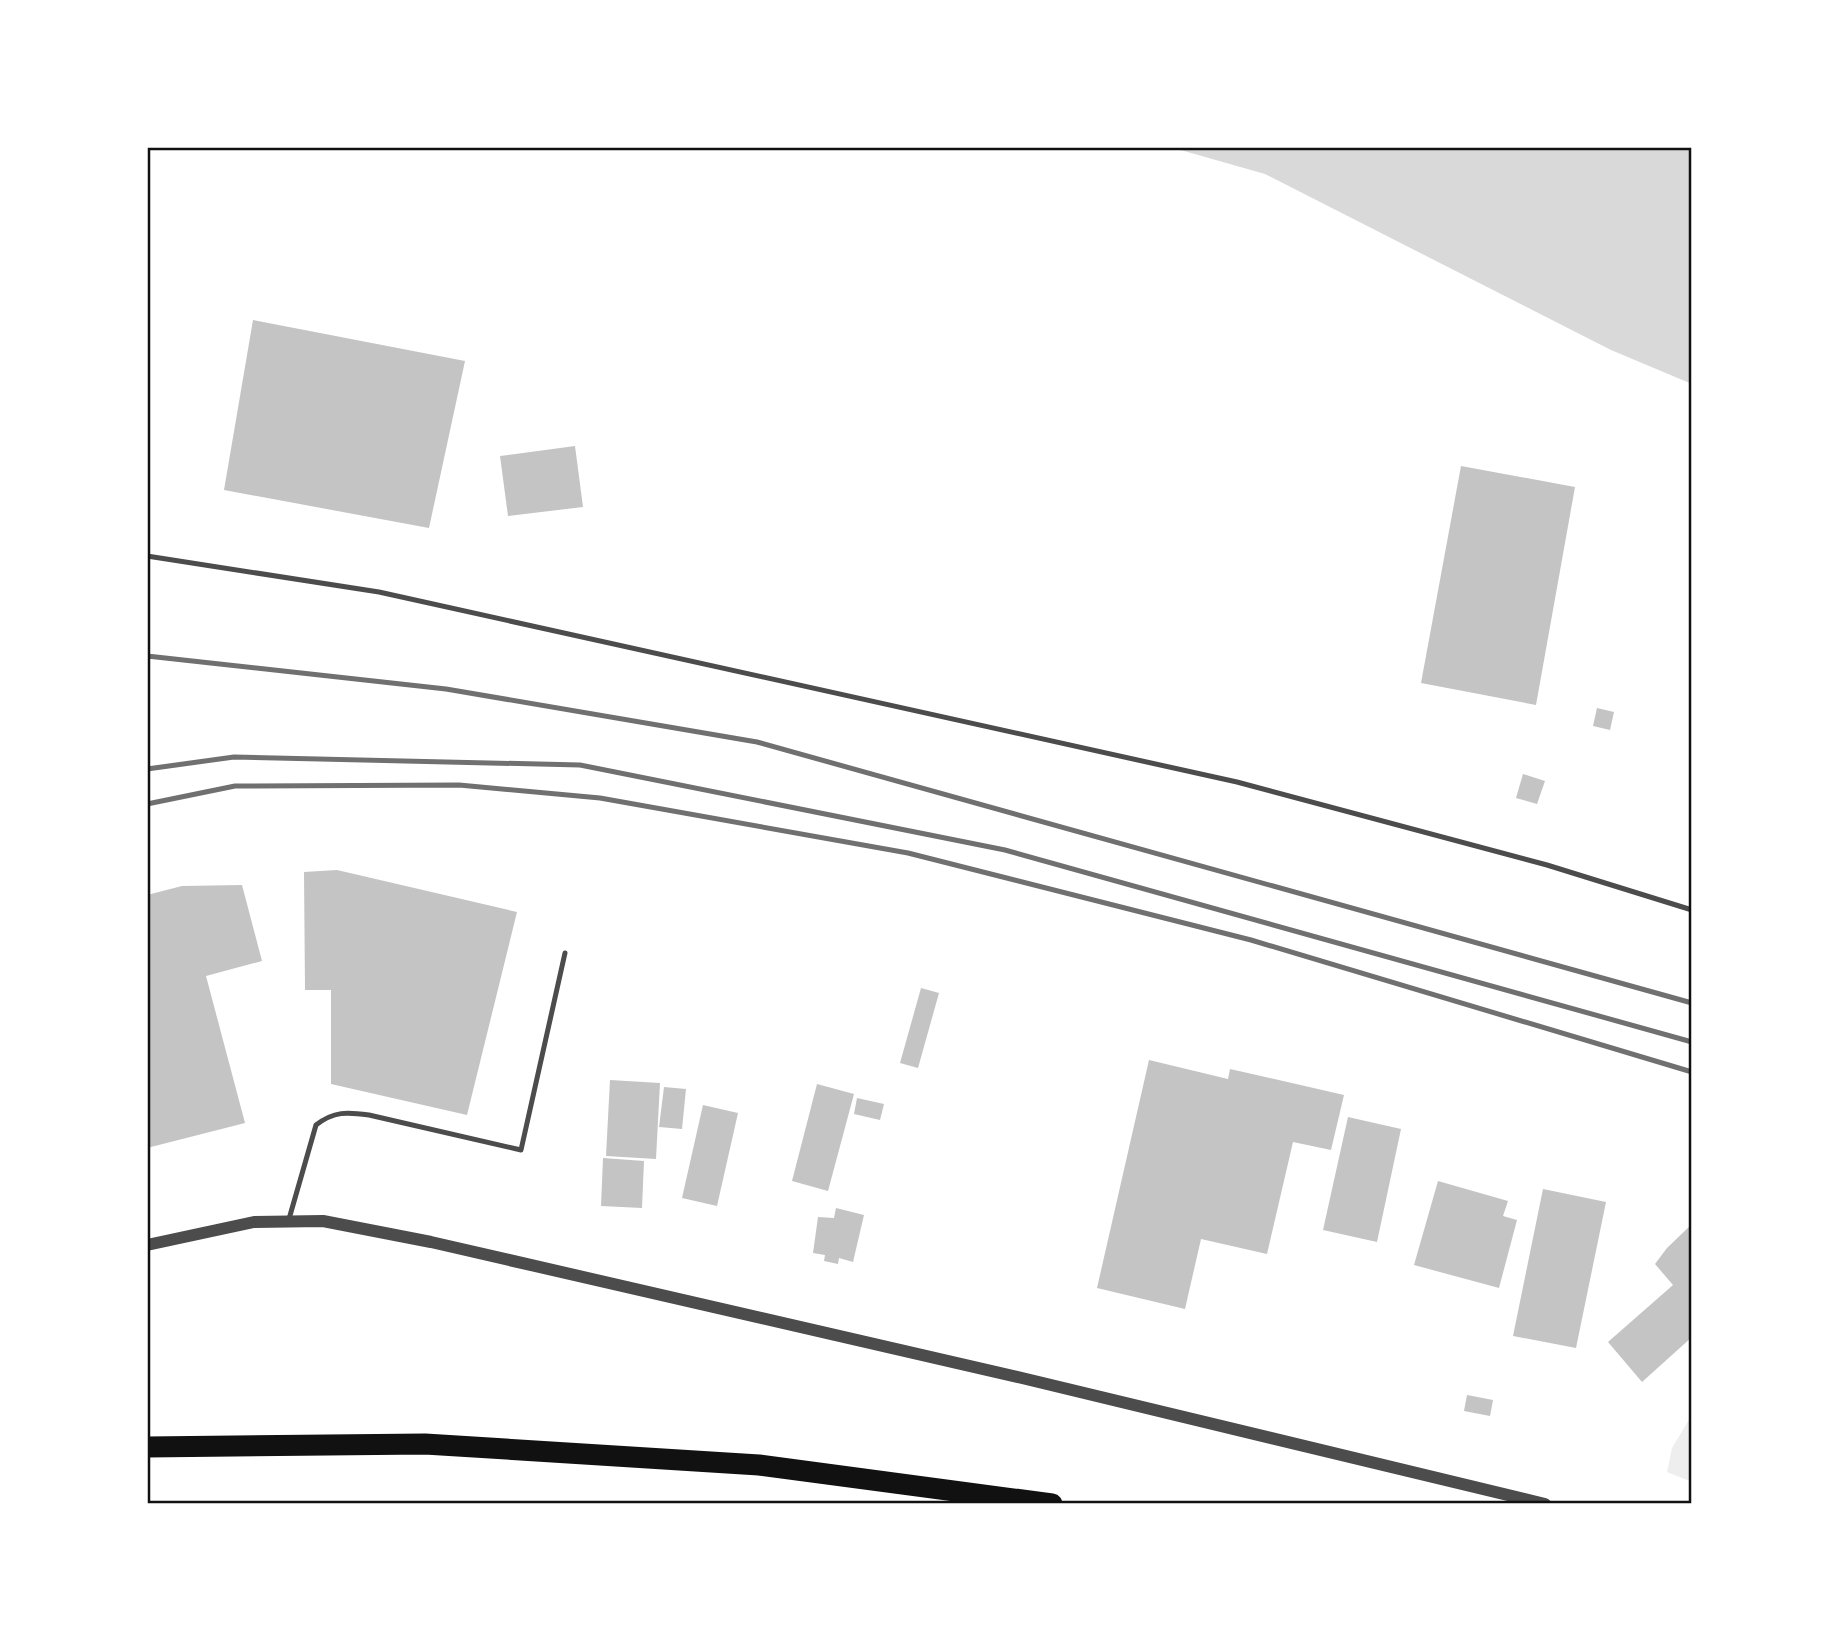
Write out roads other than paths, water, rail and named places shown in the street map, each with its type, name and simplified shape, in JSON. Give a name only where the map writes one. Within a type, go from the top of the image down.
[{"type":"highway","points":[[147,1447],[425,1444],[759,1465],[1052,1504]]},
{"type":"street","points":[[147,1245],[218,1228],[289,1219],[323,1221],[431,1242],[1049,1384],[1545,1504]]},
{"type":"lane","points":[[147,555],[379,592],[1237,782],[1547,865],[1692,910]]},
{"type":"lane","points":[[289,1219],[316,1125],[327,1116],[345,1111],[369,1115],[521,1150],[565,953]]},
{"type":"railway","points":[[147,656],[446,689],[757,742],[1692,1003]]},
{"type":"railway","points":[[147,769],[234,757],[580,765],[1005,850],[1692,1042]]},
{"type":"railway","points":[[147,804],[235,786],[459,785],[600,798],[908,853],[1251,940],[1692,1072]]}]
